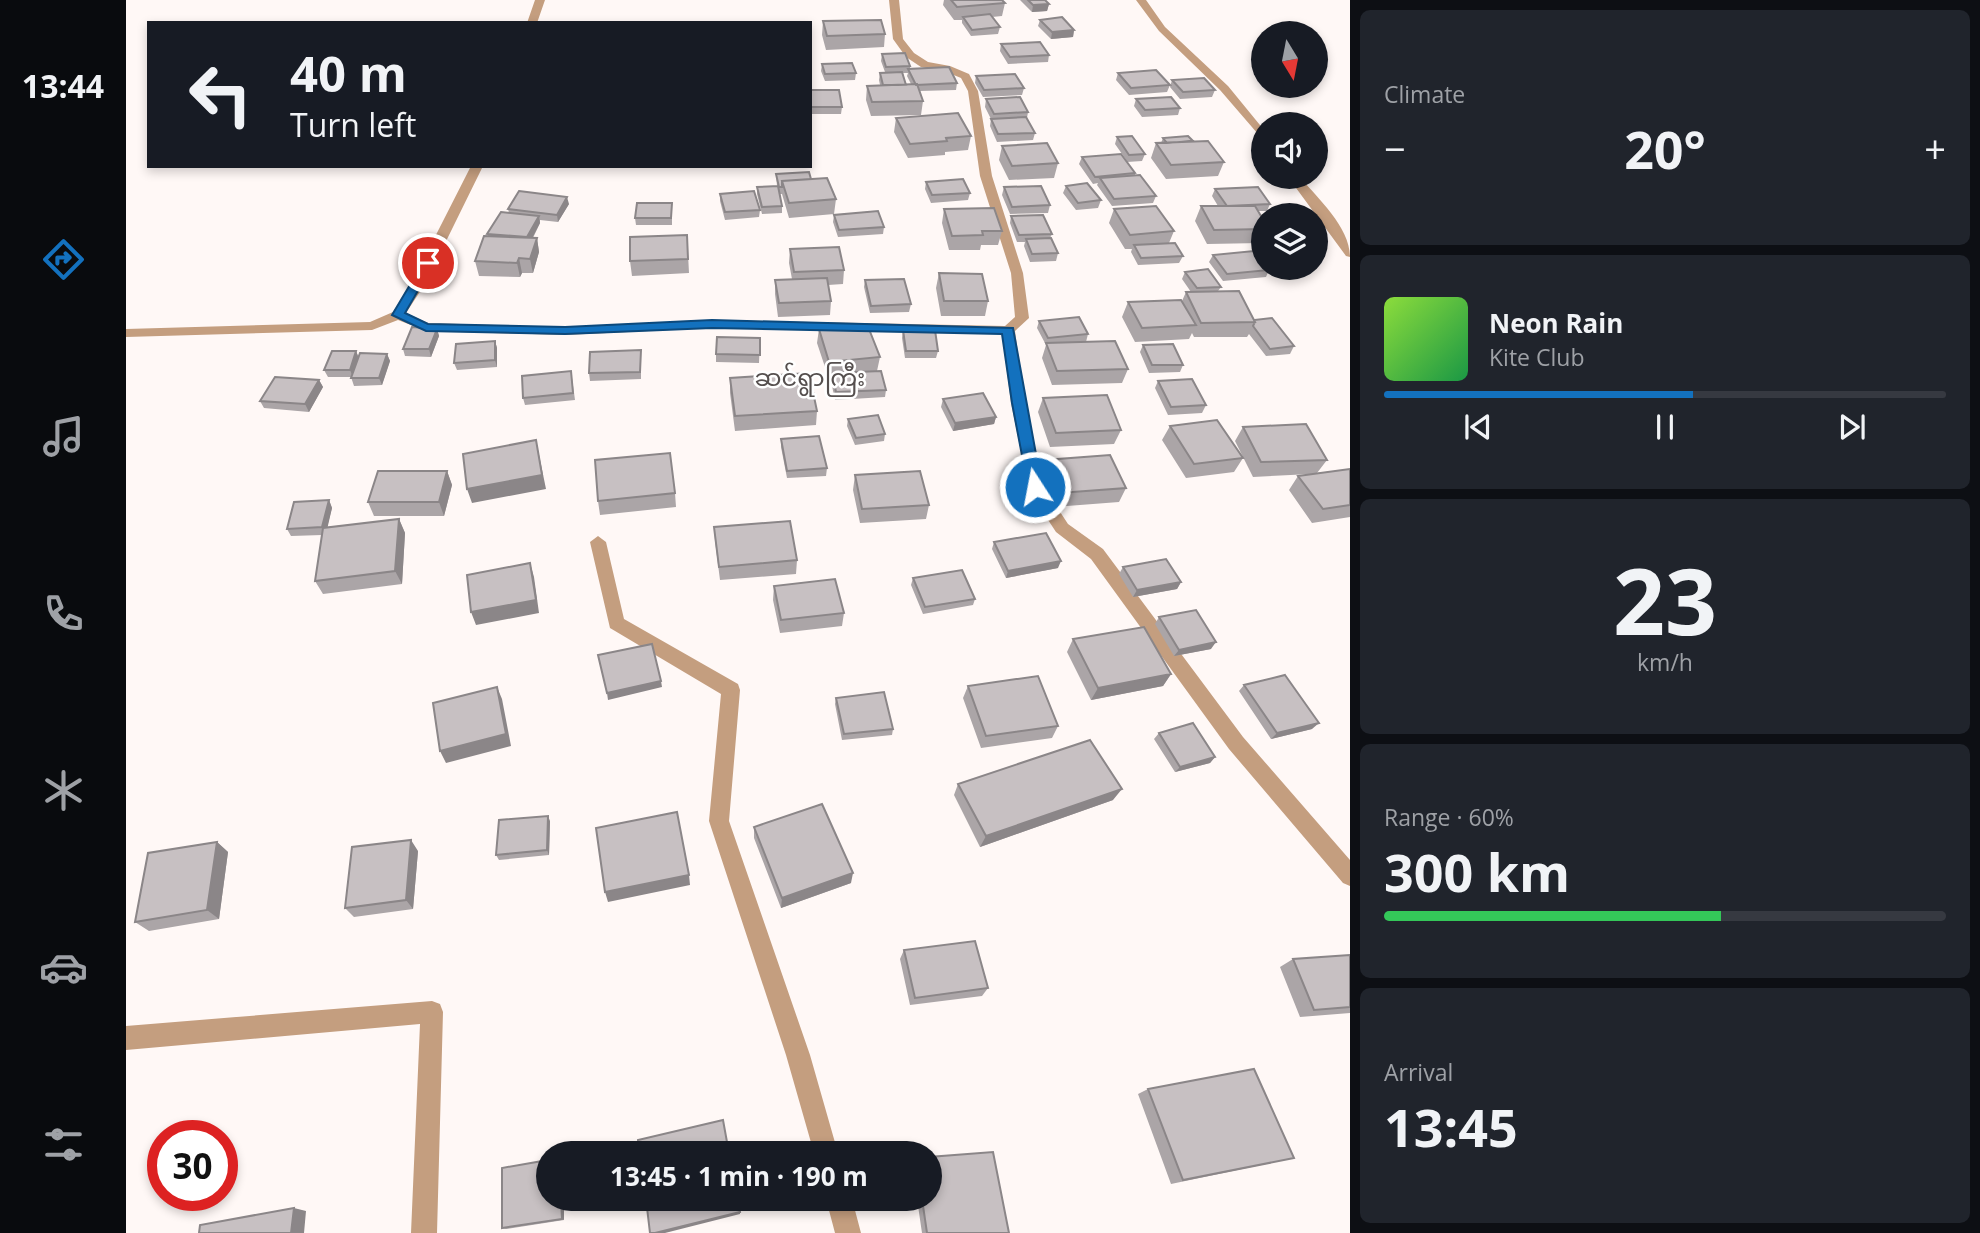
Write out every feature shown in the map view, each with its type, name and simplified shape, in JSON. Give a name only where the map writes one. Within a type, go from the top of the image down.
[{"type":"street","points":[[533,21],[540,0]]},
{"type":"street","points":[[398,315],[426,327],[439,328],[565,331],[712,324],[1008,330],[1022,318],[1017,273],[986,176],[973,91],[965,76],[946,68],[925,65],[910,55],[898,39],[894,0]]},
{"type":"street","points":[[1141,0],[1162,29],[1224,88],[1251,122]]},
{"type":"street","points":[[126,333],[372,326],[398,315],[418,284],[476,168]]},
{"type":"street","points":[[1303,189],[1350,253]]},
{"type":"street","points":[[1008,330],[1018,403],[1035,487],[1062,528],[1097,554],[1236,743],[1350,876]]},
{"type":"street","points":[[597,542],[616,624],[732,690],[719,821],[798,1055],[823,1141]]},
{"type":"street","points":[[126,1038],[432,1012],[424,1233]]},
{"type":"street","points":[[842,1211],[848,1233]]},
{"type":"building","points":[[951,0],[1002,0],[1005,3],[957,7]]},
{"type":"building","points":[[1028,0],[1045,0],[1049,4],[1033,5]]},
{"type":"building","points":[[990,14],[1000,27],[972,30],[963,17]]},
{"type":"building","points":[[1062,17],[1074,30],[1052,32],[1040,20]]},
{"type":"building","points":[[881,20],[885,34],[827,36],[823,21]]},
{"type":"building","points":[[1040,42],[1049,55],[1010,57],[1001,44]]},
{"type":"building","points":[[905,53],[910,66],[886,67],[882,54]]},
{"type":"building","points":[[852,63],[856,73],[825,74],[822,64]]},
{"type":"building","points":[[949,67],[957,83],[916,85],[908,69]]},
{"type":"building","points":[[1156,70],[1170,85],[1131,88],[1118,73]]},
{"type":"building","points":[[902,72],[906,85],[883,85],[880,73]]},
{"type":"building","points":[[1015,74],[1024,88],[984,90],[976,76]]},
{"type":"building","points":[[1204,78],[1215,90],[1183,92],[1172,80]]},
{"type":"building","points":[[917,84],[923,101],[872,102],[867,86]]},
{"type":"building","points":[[812,90],[839,90],[842,107],[812,107]]},
{"type":"building","points":[[1020,97],[1028,112],[994,114],[986,99]]},
{"type":"building","points":[[1171,97],[1180,108],[1145,110],[1136,99]]},
{"type":"building","points":[[958,113],[971,136],[910,144],[896,118]]},
{"type":"building","points":[[1026,117],[1035,133],[998,134],[991,119]]},
{"type":"building","points":[[1132,136],[1145,154],[1129,155],[1117,137]]},
{"type":"building","points":[[1188,136],[1193,141],[1167,143],[1163,138]]},
{"type":"building","points":[[1208,141],[1224,162],[1171,165],[1156,143]]},
{"type":"building","points":[[1047,143],[1058,163],[1012,166],[1002,146]]},
{"type":"building","points":[[1121,154],[1135,173],[1095,177],[1082,157]]},
{"type":"building","points":[[809,172],[811,179],[782,181],[782,187],[779,187],[776,174]]},
{"type":"building","points":[[1140,175],[1156,196],[1114,199],[1100,178]]},
{"type":"building","points":[[827,178],[836,199],[789,203],[782,181]]},
{"type":"building","points":[[963,179],[970,193],[932,195],[926,182]]},
{"type":"building","points":[[1087,183],[1101,200],[1078,203],[1066,186]]},
{"type":"building","points":[[778,186],[782,206],[762,207],[757,187]]},
{"type":"building","points":[[1041,186],[1050,205],[1012,207],[1004,187]]},
{"type":"building","points":[[1215,189],[1259,189],[1269,203],[1227,206]]},
{"type":"building","points":[[519,191],[567,197],[557,215],[508,209]]},
{"type":"building","points":[[754,191],[760,210],[725,212],[720,194]]},
{"type":"building","points":[[637,203],[672,203],[671,218],[635,218]]},
{"type":"building","points":[[1156,206],[1174,231],[1130,235],[1114,209]]},
{"type":"building","points":[[1201,206],[1251,206],[1251,229],[1214,230]]},
{"type":"building","points":[[994,208],[1002,231],[952,236],[944,209]]},
{"type":"building","points":[[878,211],[884,227],[839,230],[834,215]]},
{"type":"building","points":[[501,212],[539,216],[527,237],[487,234]]},
{"type":"building","points":[[1043,215],[1052,234],[1019,235],[1011,216]]},
{"type":"building","points":[[687,235],[688,259],[630,261],[630,237]]},
{"type":"building","points":[[484,236],[537,238],[530,259],[519,258],[517,263],[475,261]]},
{"type":"building","points":[[1051,238],[1058,253],[1032,254],[1026,239]]},
{"type":"building","points":[[1175,243],[1183,256],[1141,258],[1134,245]]},
{"type":"building","points":[[839,247],[844,270],[794,272],[790,249]]},
{"type":"building","points":[[1251,251],[1251,272],[1227,274],[1213,255]]},
{"type":"building","points":[[1208,269],[1221,287],[1197,288],[1185,272]]},
{"type":"building","points":[[939,273],[982,274],[988,301],[944,301]]},
{"type":"building","points":[[827,278],[831,301],[779,303],[775,280]]},
{"type":"building","points":[[904,279],[911,304],[871,306],[865,280]]},
{"type":"building","points":[[1239,291],[1255,322],[1201,323],[1186,292]]},
{"type":"building","points":[[1181,300],[1196,325],[1142,328],[1128,302]]},
{"type":"building","points":[[1079,317],[1088,334],[1048,338],[1039,321]]},
{"type":"building","points":[[1272,318],[1294,346],[1270,349],[1253,326],[1254,320]]},
{"type":"building","points":[[867,324],[880,357],[829,362],[819,329]]},
{"type":"building","points":[[412,327],[437,329],[429,349],[403,349]]},
{"type":"building","points":[[903,330],[935,330],[938,351],[906,351]]},
{"type":"building","points":[[717,337],[760,338],[760,355],[716,354]]},
{"type":"building","points":[[495,341],[495,360],[454,363],[456,344]]},
{"type":"building","points":[[1115,341],[1128,369],[1057,371],[1046,343]]},
{"type":"building","points":[[1173,344],[1183,365],[1152,365],[1143,345]]},
{"type":"building","points":[[641,350],[640,372],[589,373],[590,352]]},
{"type":"building","points":[[332,351],[356,351],[350,370],[324,370]]},
{"type":"building","points":[[360,353],[387,354],[379,378],[351,378]]},
{"type":"building","points":[[571,371],[573,393],[523,398],[522,376]]},
{"type":"building","points":[[881,371],[886,390],[836,392],[832,373]]},
{"type":"building","points":[[809,373],[817,411],[735,416],[730,378]]},
{"type":"building","points":[[275,377],[319,380],[305,404],[260,401]]},
{"type":"building","points":[[1192,379],[1206,405],[1171,407],[1158,381]]},
{"type":"building","points":[[983,393],[996,417],[955,423],[943,399]]},
{"type":"building","points":[[1107,395],[1121,430],[1056,433],[1043,398]]},
{"type":"building","points":[[878,415],[885,434],[856,438],[848,419]]},
{"type":"building","points":[[1217,420],[1243,458],[1194,464],[1170,426]]},
{"type":"building","points":[[1306,424],[1327,460],[1261,462],[1243,427]]},
{"type":"building","points":[[819,436],[827,468],[787,471],[781,439]]},
{"type":"building","points":[[536,440],[542,475],[467,489],[463,454]]},
{"type":"building","points":[[670,453],[675,493],[598,501],[595,460]]},
{"type":"building","points":[[1110,455],[1126,488],[1059,493],[1045,460]]},
{"type":"building","points":[[1350,469],[1350,505],[1323,509],[1298,476]]},
{"type":"building","points":[[378,471],[447,471],[439,502],[368,502]]},
{"type":"building","points":[[920,471],[929,505],[862,509],[855,475]]},
{"type":"building","points":[[329,500],[322,527],[287,529],[294,502]]},
{"type":"building","points":[[399,519],[395,571],[315,581],[323,528]]},
{"type":"building","points":[[790,521],[797,560],[719,567],[714,527]]},
{"type":"building","points":[[1046,533],[1061,561],[1008,571],[994,542]]},
{"type":"building","points":[[1166,559],[1181,582],[1137,590],[1123,567]]},
{"type":"building","points":[[530,563],[536,600],[471,612],[467,575]]},
{"type":"building","points":[[962,570],[975,599],[925,607],[913,578]]},
{"type":"building","points":[[835,579],[844,613],[781,620],[774,586]]},
{"type":"building","points":[[1196,610],[1216,642],[1179,650],[1159,617]]},
{"type":"building","points":[[1144,627],[1171,674],[1098,688],[1073,639]]},
{"type":"building","points":[[652,644],[661,681],[607,693],[598,655]]},
{"type":"building","points":[[1285,675],[1319,723],[1277,733],[1244,685]]},
{"type":"building","points":[[1038,676],[1058,726],[986,736],[968,686]]},
{"type":"building","points":[[497,687],[506,734],[440,751],[433,703]]},
{"type":"building","points":[[884,692],[893,729],[844,734],[836,698]]},
{"type":"building","points":[[1193,723],[1215,757],[1180,767],[1159,733]]},
{"type":"building","points":[[1090,740],[1122,789],[986,836],[958,784]]},
{"type":"building","points":[[822,804],[853,873],[782,898],[754,827]]},
{"type":"building","points":[[677,812],[689,875],[605,892],[596,828]]},
{"type":"building","points":[[548,816],[547,850],[496,855],[499,820]]},
{"type":"building","points":[[411,840],[406,900],[345,908],[352,847]]},
{"type":"building","points":[[217,842],[207,910],[135,922],[148,853]]},
{"type":"building","points":[[975,941],[988,988],[915,998],[904,950]]},
{"type":"building","points":[[1350,955],[1350,1007],[1314,1010],[1293,959]]},
{"type":"building","points":[[1254,1069],[1294,1158],[1183,1180],[1148,1089]]},
{"type":"building","points":[[723,1120],[727,1141],[638,1141]]},
{"type":"building","points":[[993,1152],[1009,1233],[927,1233],[924,1211],[942,1211],[942,1156]]},
{"type":"building","points":[[536,1162],[536,1211],[562,1211],[562,1219],[502,1228],[502,1168]]},
{"type":"building","points":[[294,1208],[291,1233],[199,1233],[200,1225]]},
{"type":"building","points":[[647,1211],[740,1211],[655,1233],[650,1233]]},
{"type":"district","name":"ဆင်ရွာကြီး","points":[[810,376]]},
{"type":"route","points":[[428,263],[398,315],[426,327],[565,331],[712,324],[1008,330],[1018,403],[1035,487]]}]
